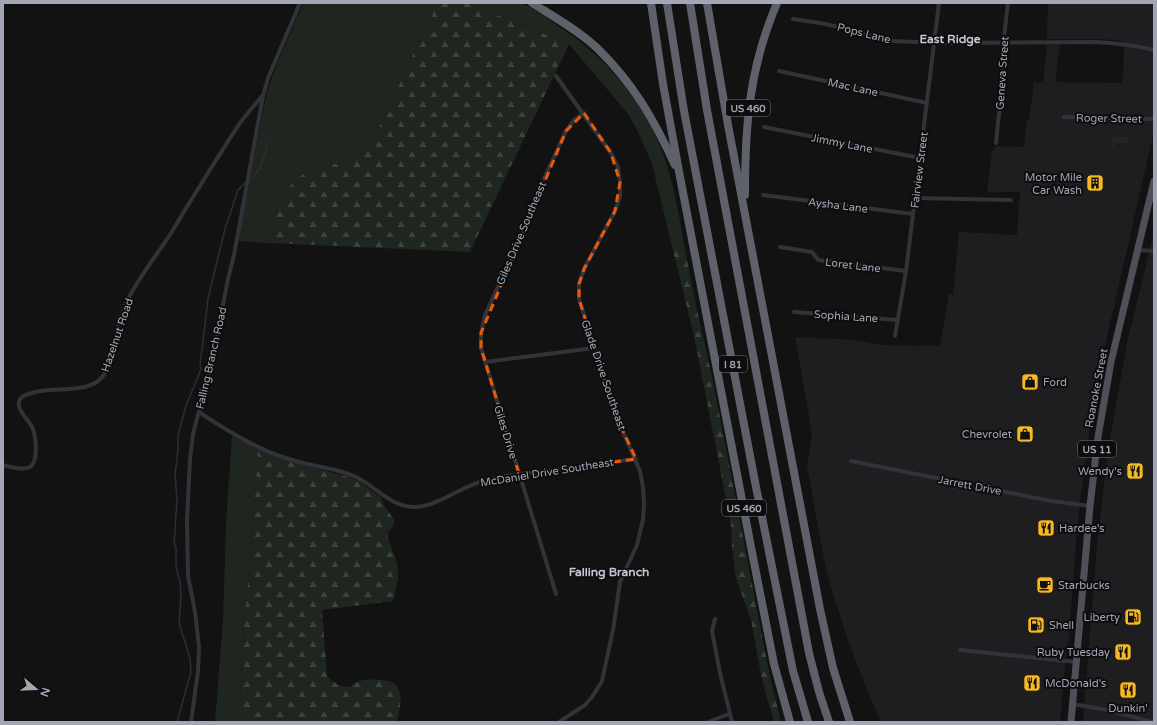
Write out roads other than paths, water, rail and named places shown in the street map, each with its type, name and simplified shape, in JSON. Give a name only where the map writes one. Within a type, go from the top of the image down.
[{"type":"highway","points":[[532,3],[596,47],[622,74],[652,118],[680,177]]},
{"type":"highway","name":"US 460","points":[[651,3],[663,84],[680,177],[774,664],[790,722]]},
{"type":"highway","name":"I 81","points":[[668,3],[684,111],[759,502],[792,671],[808,722]]},
{"type":"highway","name":"I 81","points":[[690,3],[714,148],[809,653],[819,692],[829,722]]},
{"type":"highway","points":[[707,3],[745,214]]},
{"type":"highway","name":"US 460","points":[[777,4],[760,49],[750,92],[746,130],[745,214],[826,640],[838,687],[850,722]]},
{"type":"main road","name":"Roanoke Street","points":[[1071,722],[1090,506],[1098,437],[1108,379],[1154,181]]},
{"type":"street","name":"Falling Branch Road","points":[[191,722],[198,671],[199,647],[195,612],[188,576],[187,520],[190,459],[193,434],[213,358],[234,255],[263,96],[268,78],[300,3]]},
{"type":"street","name":"Fairview Street","points":[[895,336],[906,271],[939,3]]},
{"type":"street","name":"Geneva Street","points":[[996,143],[1006,43],[1004,37],[1008,3]]},
{"type":"street","name":"Pops Lane","points":[[793,19],[826,24],[893,41],[935,43],[1102,42],[1137,46],[1154,50]]},
{"type":"street","name":"Mac Lane","points":[[779,71],[927,104]]},
{"type":"street","name":"Glade Drive Southeast","points":[[556,76],[584,113],[611,153],[618,167],[620,197],[615,211],[584,269],[579,284],[579,299],[616,416],[640,470],[643,486],[643,520],[637,545],[620,582],[606,669],[602,681],[592,698],[585,705],[559,722]]},
{"type":"street","name":"Hazelnut Road","points":[[3,466],[30,467],[34,462],[36,455],[33,429],[21,410],[19,403],[21,398],[37,391],[85,387],[95,384],[104,376],[120,319],[135,286],[242,120],[263,96]]},
{"type":"street","name":"Giles Drive Southeast","points":[[485,362],[480,342],[482,324],[485,315],[528,221],[541,185],[566,131],[574,120],[584,113]]},
{"type":"street","name":"Roger Street","points":[[1064,117],[1154,119]]},
{"type":"street","name":"Jimmy Lane","points":[[764,127],[920,158]]},
{"type":"street","name":"Aysha Lane","points":[[763,196],[913,214]]},
{"type":"street","points":[[915,198],[1012,200]]},
{"type":"street","name":"Loret Lane","points":[[780,247],[812,252],[818,260],[906,271]]},
{"type":"street","points":[[1138,250],[1154,251]]},
{"type":"street","name":"Sophia Lane","points":[[794,312],[898,320]]},
{"type":"street","points":[[485,362],[594,348]]},
{"type":"street","name":"Giles Drive","points":[[485,362],[556,594]]},
{"type":"street","name":"McDaniel Drive Southeast","points":[[199,412],[230,433],[247,441],[295,461],[353,476],[362,480],[395,503],[406,507],[418,507],[431,504],[468,485],[485,480],[519,474],[636,460]]},
{"type":"street","name":"Jarrett Drive","points":[[851,461],[1051,501],[1090,506]]},
{"type":"street","points":[[715,619],[712,631],[729,714],[732,722]]},
{"type":"street","points":[[960,650],[1076,662]]},
{"type":"street","points":[[1072,704],[1107,710],[1152,722]]},
{"type":"street","points":[[708,722],[729,714]]},
{"type":"waterway","points":[[249,180],[260,168],[264,158],[267,142]]},
{"type":"waterway","points":[[177,722],[191,672],[190,658],[179,623],[181,596],[180,582],[176,567],[176,547],[174,544],[177,501],[175,474],[178,451],[178,435],[186,406],[201,369],[200,366],[208,299],[225,229],[238,190],[246,182]]},
{"type":"place","name":"Motor Mile Car Wash","points":[[1095,183]]},
{"type":"place","name":"Ford","points":[[1030,382]]},
{"type":"place","name":"Chevrolet","points":[[1025,434]]},
{"type":"place","name":"Wendy's","points":[[1135,471]]},
{"type":"place","name":"Hardee's","points":[[1046,528]]},
{"type":"place","name":"Starbucks","points":[[1045,585]]},
{"type":"place","name":"Liberty","points":[[1133,617]]},
{"type":"place","name":"Shell","points":[[1036,625]]},
{"type":"place","name":"Ruby Tuesday","points":[[1123,652]]},
{"type":"place","name":"McDonald's","points":[[1032,683]]},
{"type":"place","name":"Dunkin'","points":[[1128,690]]},
{"type":"district","name":"East Ridge","points":[[950,39]]},
{"type":"district","name":"Falling Branch","points":[[609,572]]}]
